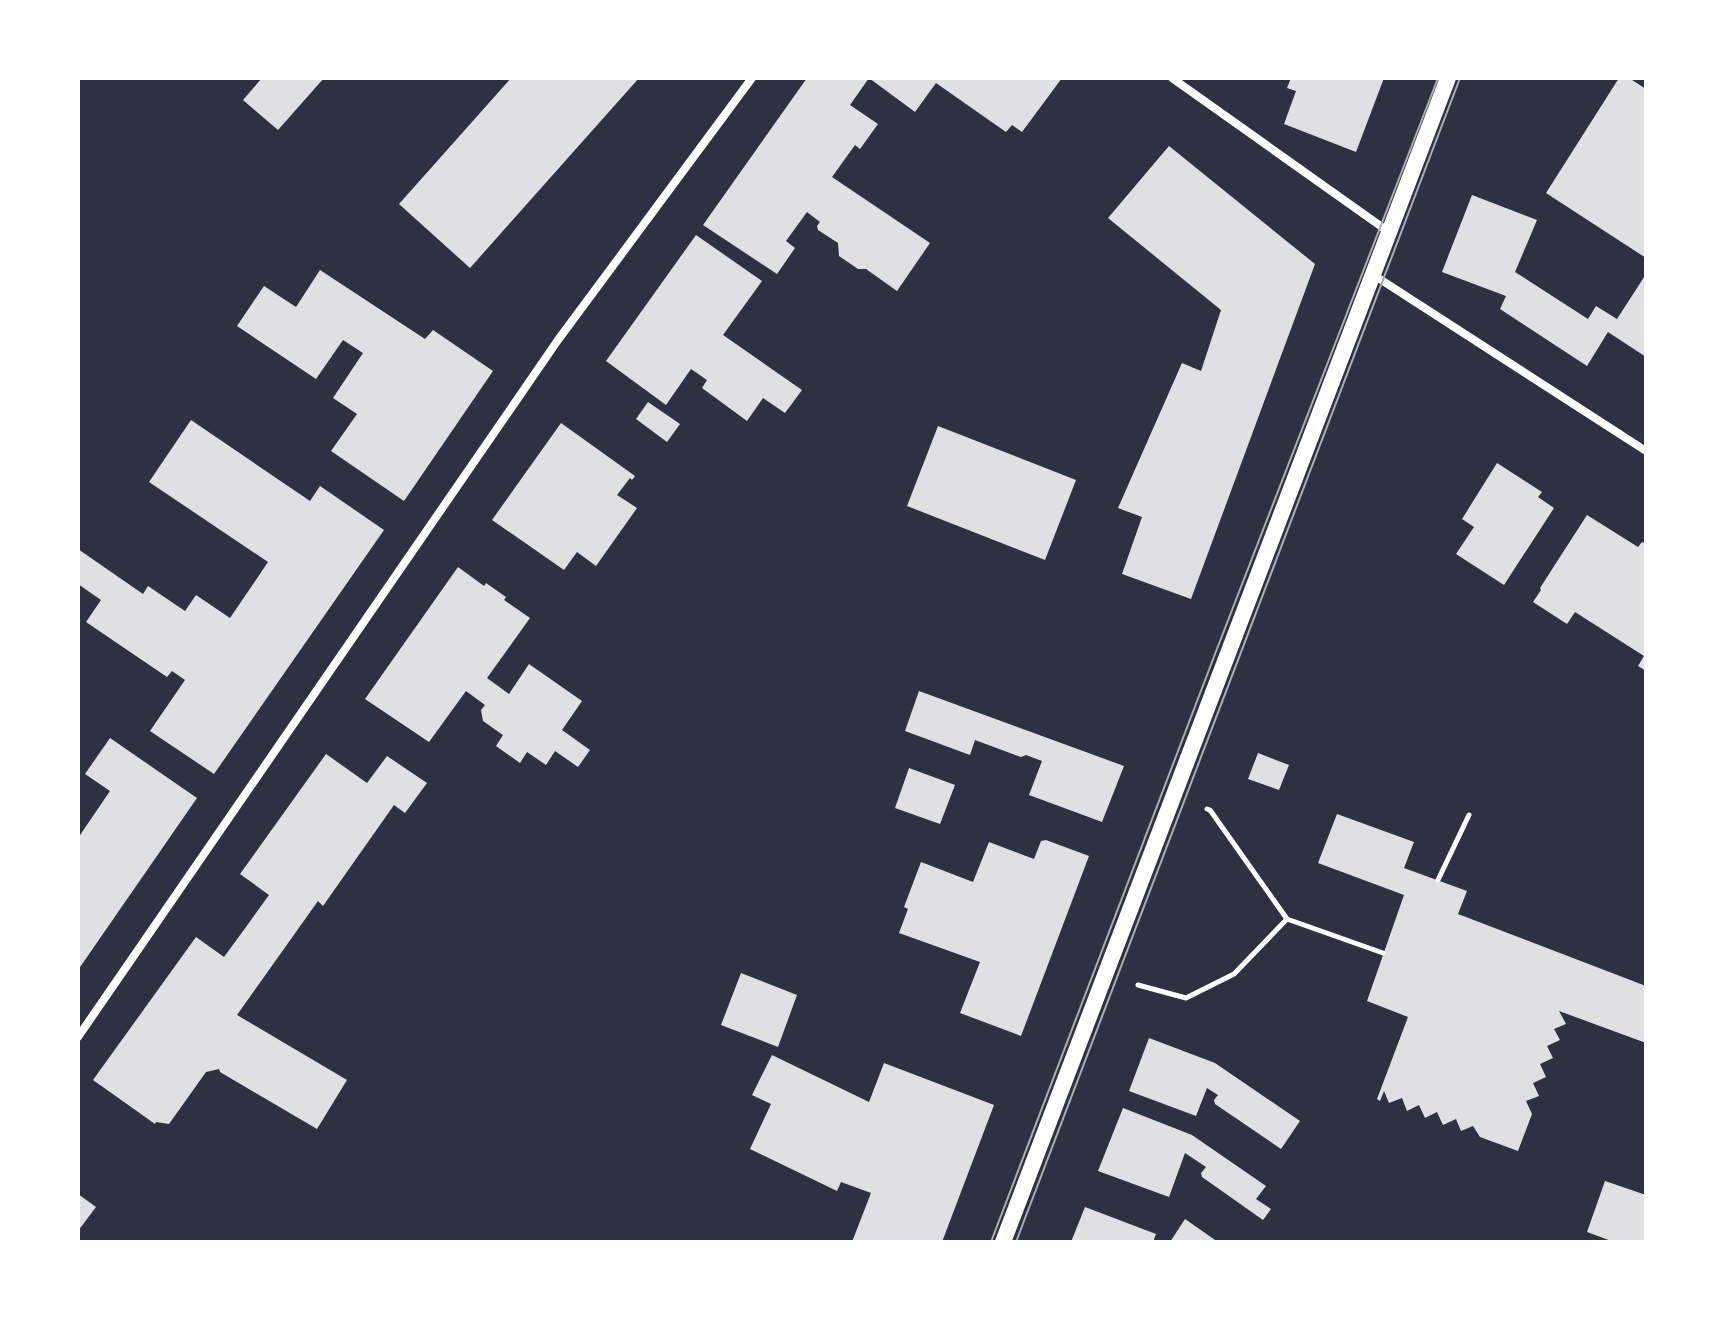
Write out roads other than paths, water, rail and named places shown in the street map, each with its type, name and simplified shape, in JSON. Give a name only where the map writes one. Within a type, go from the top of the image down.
[{"type":"main road","points":[[1003,1242],[1448,78]]},
{"type":"street","points":[[78,1037],[558,340],[752,78]]},
{"type":"street","points":[[1172,78],[1389,232]]},
{"type":"street","points":[[1372,274],[1646,451]]},
{"type":"tram line","points":[[991,1242],[1438,78]]},
{"type":"tram line","points":[[1016,1242],[1460,78]]}]
